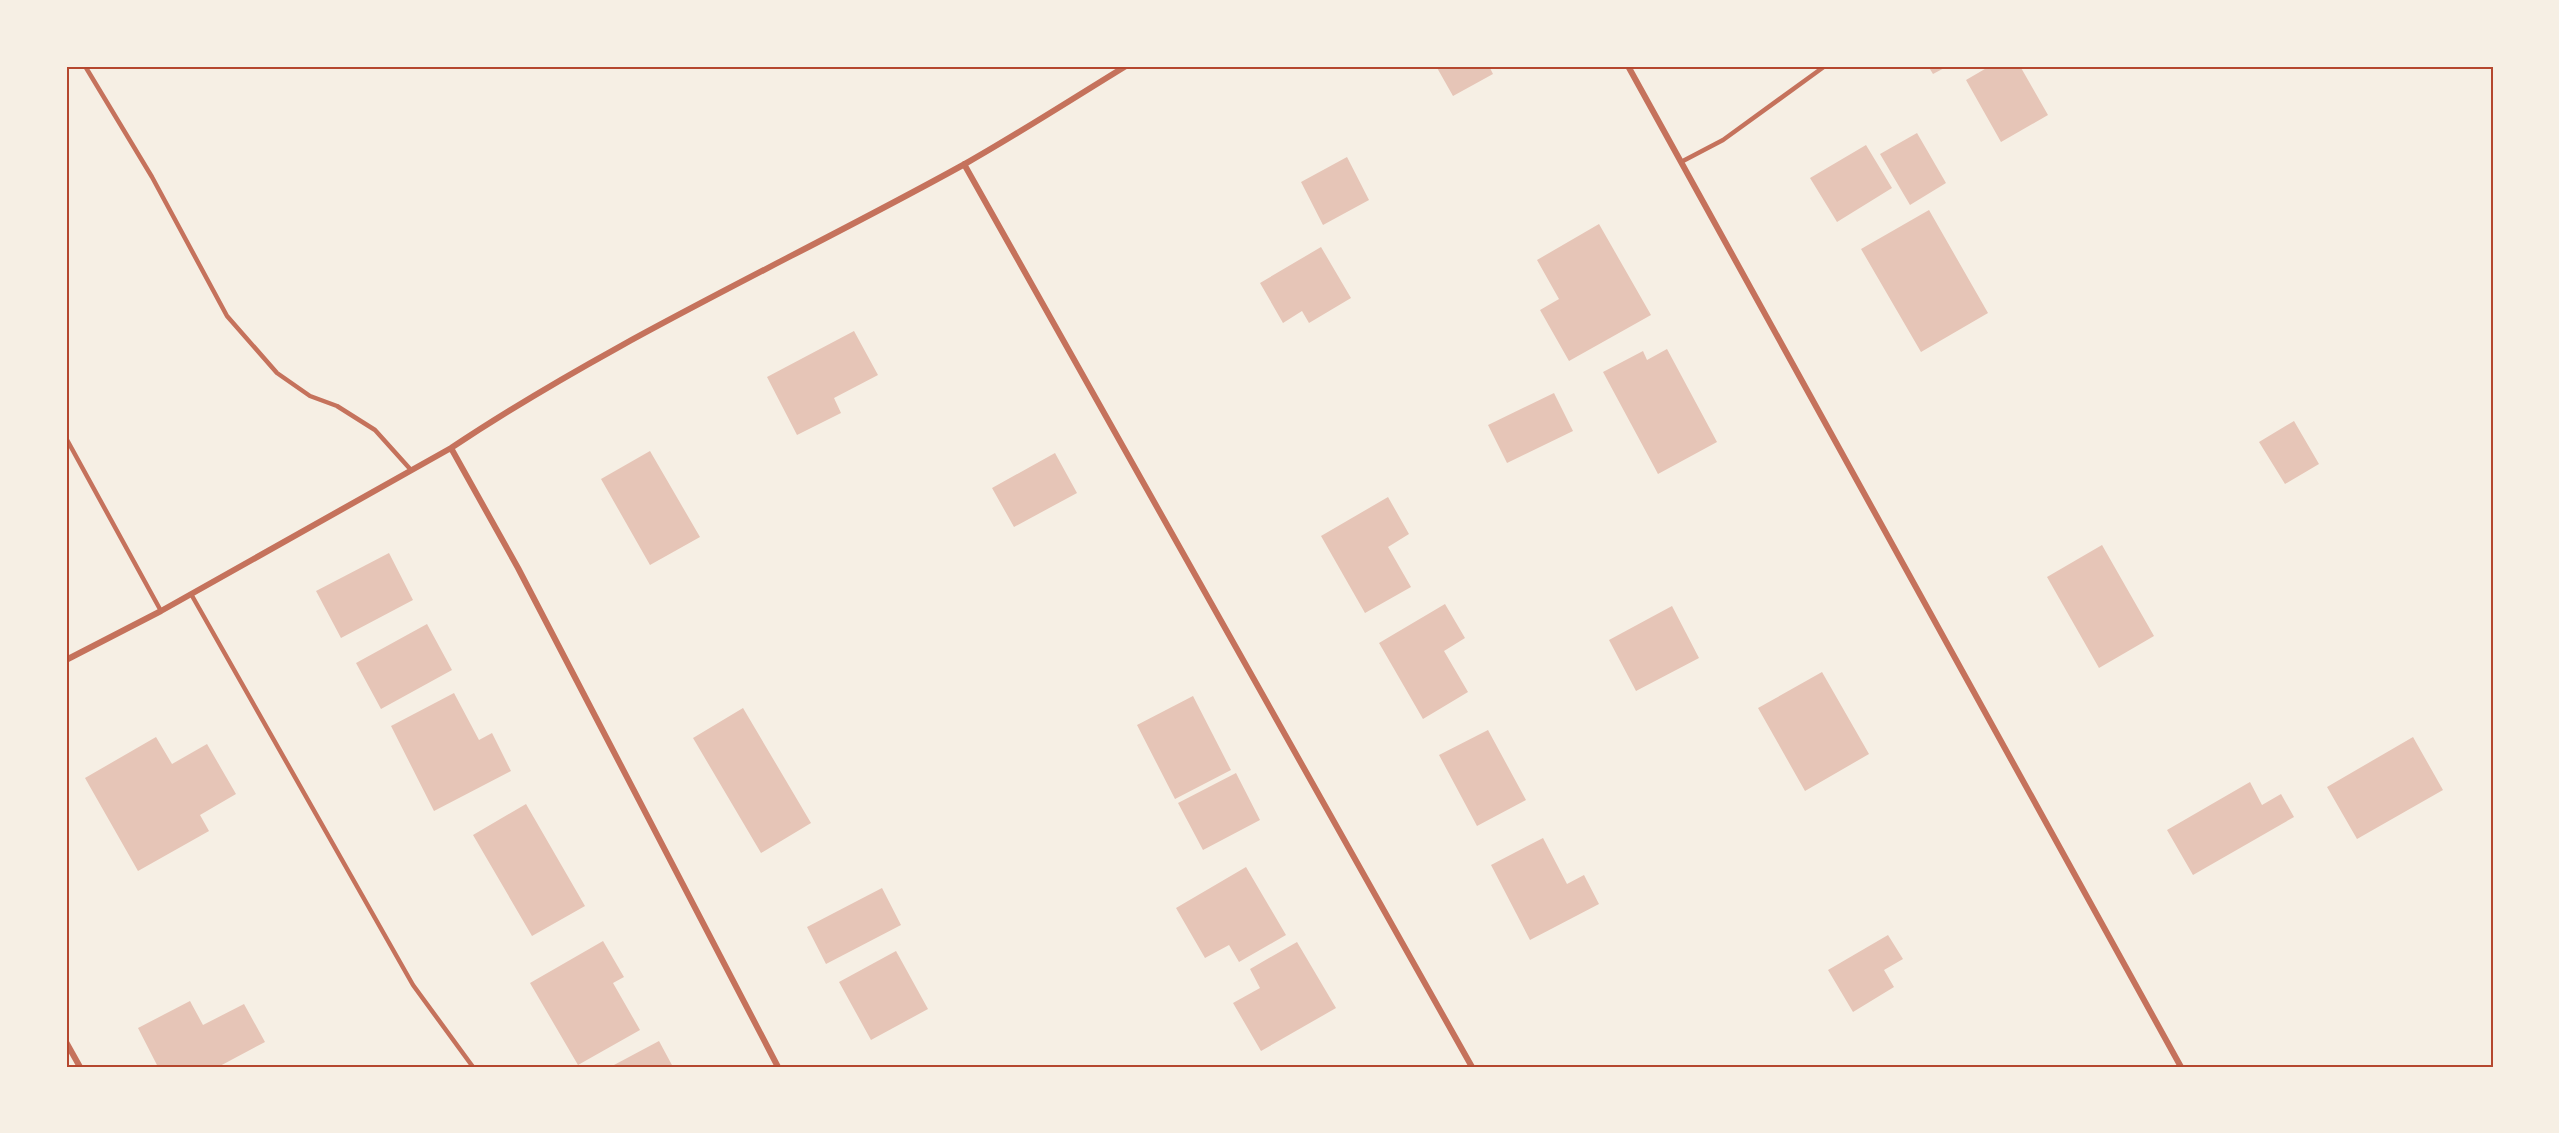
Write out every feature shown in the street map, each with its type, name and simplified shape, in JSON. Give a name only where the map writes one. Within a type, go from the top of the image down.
[{"type":"street","points":[[66,660],[191,594],[451,448],[492,421],[652,329],[964,164],[1126,66]]},
{"type":"street","points":[[1628,66],[2181,1067]]},
{"type":"street","points":[[964,164],[1472,1067]]},
{"type":"street","points":[[451,448],[518,568],[778,1067]]},
{"type":"street","points":[[66,1042],[80,1067]]},
{"type":"lane","points":[[85,66],[152,177],[227,316],[277,373],[310,396],[337,406],[375,430],[411,470]]},
{"type":"lane","points":[[1681,162],[1723,140],[1826,66]]},
{"type":"lane","points":[[66,438],[161,610]]},
{"type":"lane","points":[[191,594],[413,986],[473,1067]]},
{"type":"building","points":[[1436,66],[1489,66],[1493,74],[1453,96]]},
{"type":"building","points":[[1928,66],[1948,66],[1933,74]]},
{"type":"building","points":[[1990,66],[2020,66],[2048,115],[2001,142],[1966,80]]},
{"type":"building","points":[[1917,133],[1946,183],[1910,205],[1880,154]]},
{"type":"building","points":[[1866,145],[1892,188],[1837,222],[1810,178]]},
{"type":"building","points":[[1347,157],[1369,200],[1323,225],[1301,182]]},
{"type":"building","points":[[1929,210],[1988,313],[1921,352],[1861,249]]},
{"type":"building","points":[[1599,224],[1651,315],[1569,361],[1540,310],[1559,299],[1537,260]]},
{"type":"building","points":[[1321,247],[1351,298],[1309,323],[1302,311],[1283,323],[1260,283]]},
{"type":"building","points":[[854,331],[878,375],[834,398],[841,413],[797,435],[767,377]]},
{"type":"building","points":[[1667,349],[1717,442],[1658,474],[1603,372],[1643,351],[1647,360]]},
{"type":"building","points":[[1554,393],[1573,431],[1507,463],[1488,425]]},
{"type":"building","points":[[2294,421],[2319,464],[2285,484],[2259,442]]},
{"type":"building","points":[[650,451],[700,537],[650,565],[601,479]]},
{"type":"building","points":[[1055,453],[1077,493],[1014,527],[992,488]]},
{"type":"building","points":[[1388,497],[1409,534],[1388,547],[1411,587],[1365,613],[1321,536]]},
{"type":"building","points":[[2102,545],[2154,636],[2099,668],[2047,577]]},
{"type":"building","points":[[389,553],[413,600],[341,638],[316,591]]},
{"type":"building","points":[[1445,604],[1465,638],[1444,651],[1468,692],[1423,719],[1379,643]]},
{"type":"building","points":[[1672,606],[1699,658],[1636,691],[1609,640]]},
{"type":"building","points":[[427,624],[452,670],[381,709],[356,663]]},
{"type":"building","points":[[1822,672],[1869,754],[1805,791],[1758,708]]},
{"type":"building","points":[[454,693],[479,740],[492,733],[511,771],[434,811],[391,726]]},
{"type":"building","points":[[1193,696],[1231,770],[1175,799],[1137,725]]},
{"type":"building","points":[[743,708],[811,823],[761,853],[693,738]]},
{"type":"building","points":[[1488,730],[1526,800],[1477,826],[1439,755]]},
{"type":"building","points":[[156,737],[172,764],[207,744],[236,794],[200,815],[209,831],[138,871],[85,778]]},
{"type":"building","points":[[2413,737],[2443,790],[2357,839],[2327,787]]},
{"type":"building","points":[[1236,773],[1260,820],[1203,850],[1178,803]]},
{"type":"building","points":[[2250,782],[2262,805],[2281,794],[2294,817],[2193,875],[2167,830]]},
{"type":"building","points":[[526,804],[585,906],[532,936],[473,835]]},
{"type":"building","points":[[1543,838],[1567,884],[1584,875],[1599,904],[1530,940],[1491,865]]},
{"type":"building","points":[[1246,867],[1286,935],[1239,962],[1229,945],[1205,958],[1176,908]]},
{"type":"building","points":[[882,888],[901,925],[826,964],[807,927]]},
{"type":"building","points":[[1888,935],[1903,959],[1884,970],[1894,987],[1853,1012],[1828,970]]},
{"type":"building","points":[[603,941],[624,977],[613,983],[640,1030],[578,1065],[530,983]]},
{"type":"building","points":[[1297,942],[1336,1008],[1261,1051],[1233,1003],[1260,988],[1250,969]]},
{"type":"building","points":[[896,951],[928,1009],[871,1040],[839,982]]},
{"type":"building","points":[[190,1001],[203,1025],[244,1004],[265,1042],[218,1067],[158,1067],[138,1028]]},
{"type":"building","points":[[659,1041],[673,1067],[615,1067],[614,1065]]}]
